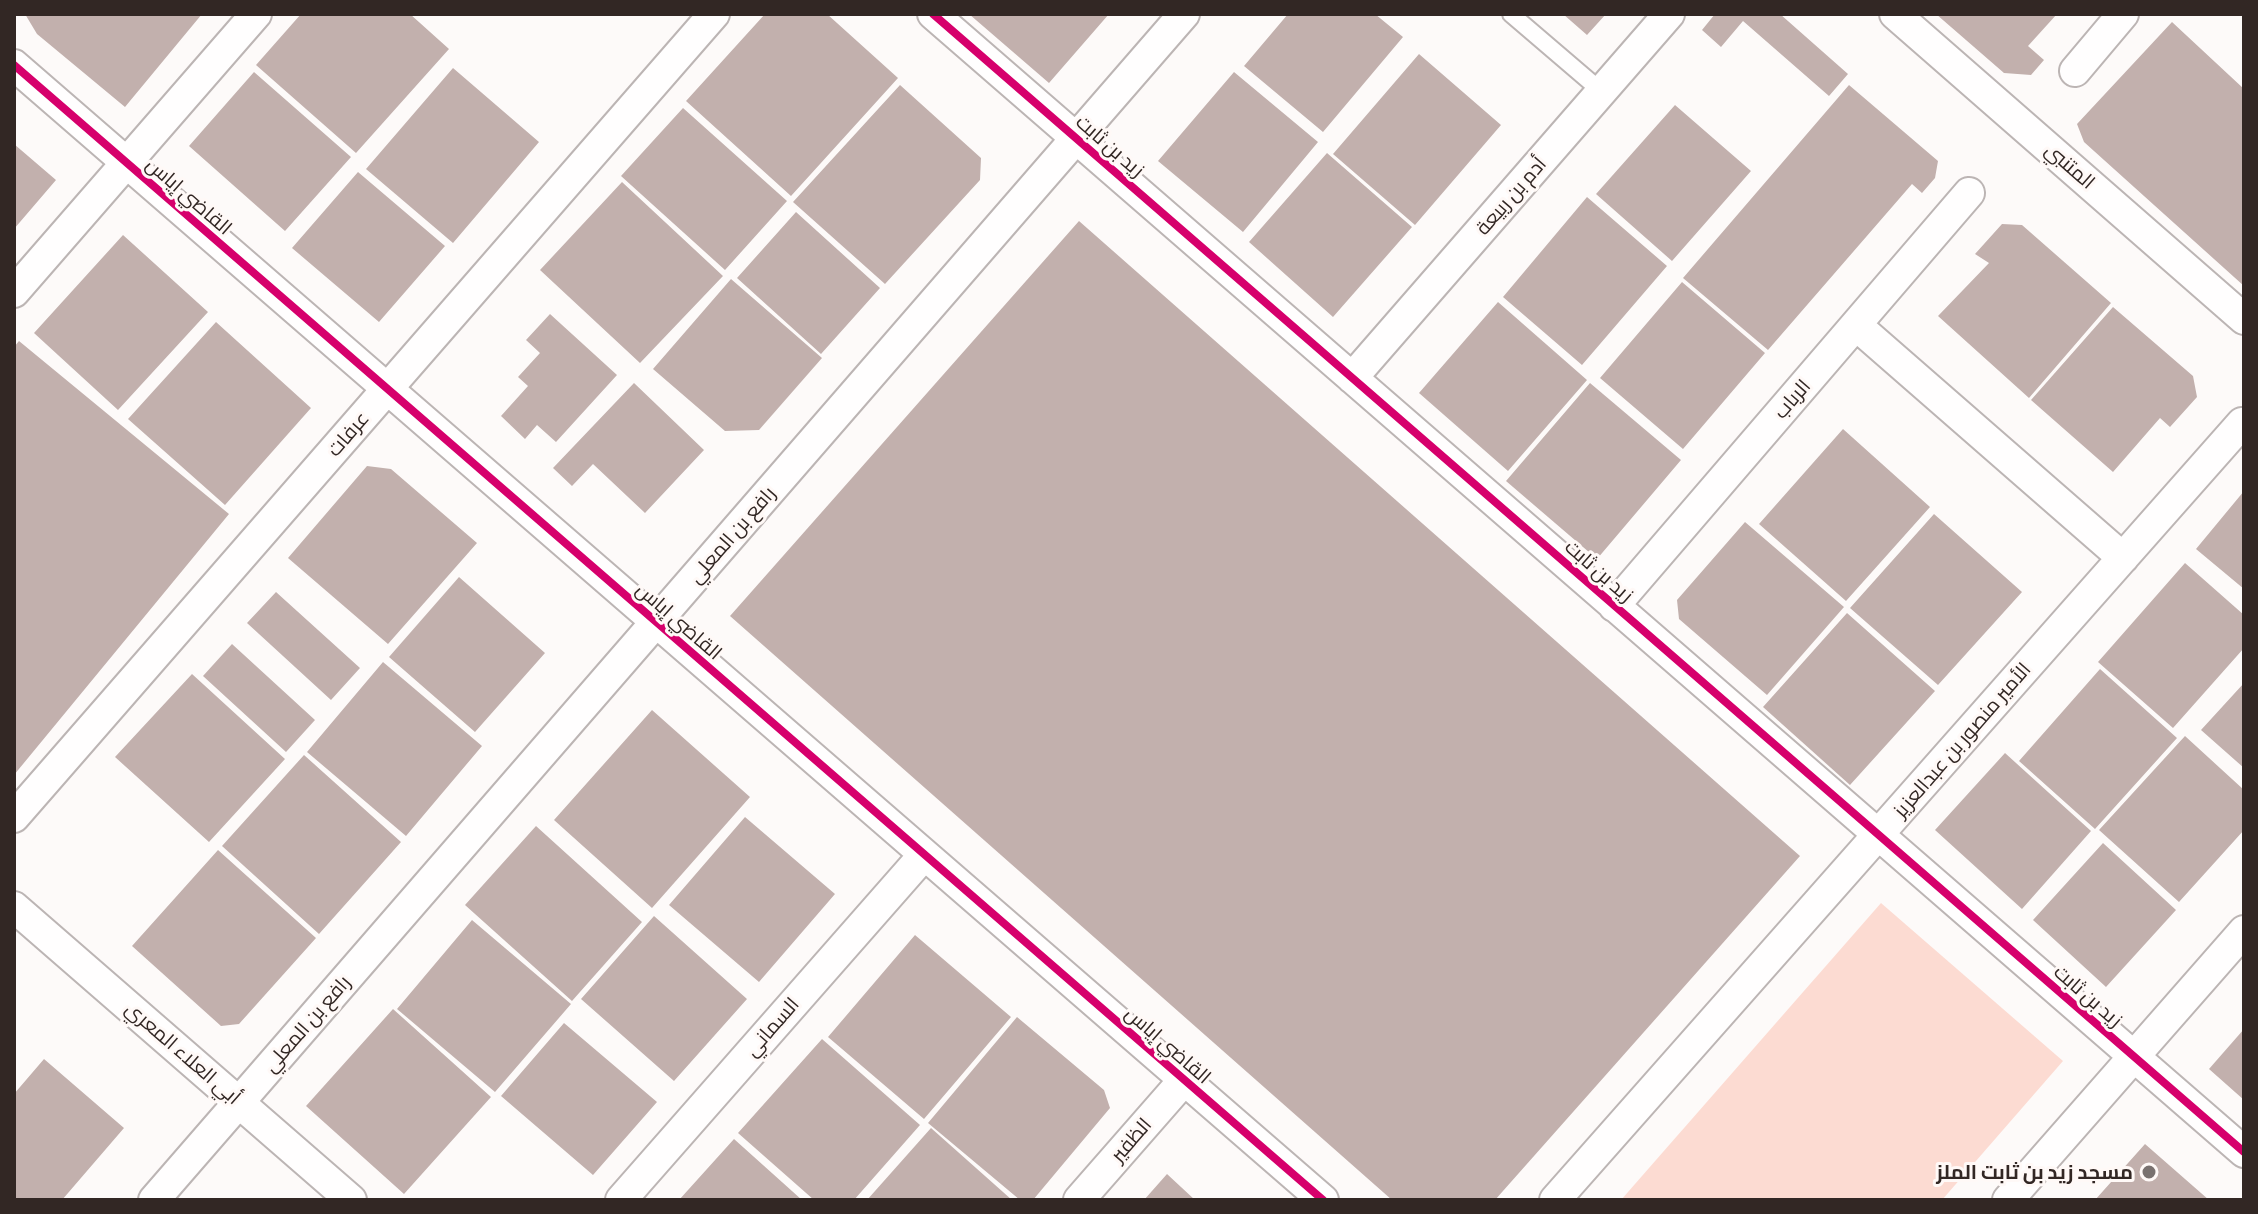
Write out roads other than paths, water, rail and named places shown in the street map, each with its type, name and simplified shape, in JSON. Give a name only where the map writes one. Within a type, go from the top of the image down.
[{"type":"street","points":[[14,292],[256,14]]},
{"type":"street","name":"عرفات","points":[[14,817],[714,14]]},
{"type":"street","name":"زيد بن ثابت","points":[[933,14],[2244,1152]]},
{"type":"street","name":"رافع بن المعلي","points":[[154,1200],[1184,14]]},
{"type":"street","name":"أدم بن ربيعة","points":[[1352,378],[1669,14]]},
{"type":"street","name":"المتنبي","points":[[1895,14],[2244,319]]},
{"type":"street","points":[[2075,71],[2123,14]]},
{"type":"street","name":"القاضي إياس","points":[[14,65],[1323,1200]]},
{"type":"street","name":"الرباب","points":[[1614,606],[1969,193]]},
{"type":"street","points":[[1856,325],[2123,558]]},
{"type":"street","name":"الأمير منصور بن عبدالعزيز","points":[[1555,1200],[2242,423]]},
{"type":"street","name":"السماني","points":[[621,1200],[924,855]]},
{"type":"street","name":"أبي العلاء المعري","points":[[14,907],[351,1200]]},
{"type":"street","points":[[2008,1200],[2244,931]]},
{"type":"street","name":"الظفير","points":[[1079,1200],[1184,1080]]},
{"type":"lane","points":[[1511,14],[1601,91]]},
{"type":"place","name":"مسجد زيد بن ثابت الملز","points":[[2149,1172]]}]
